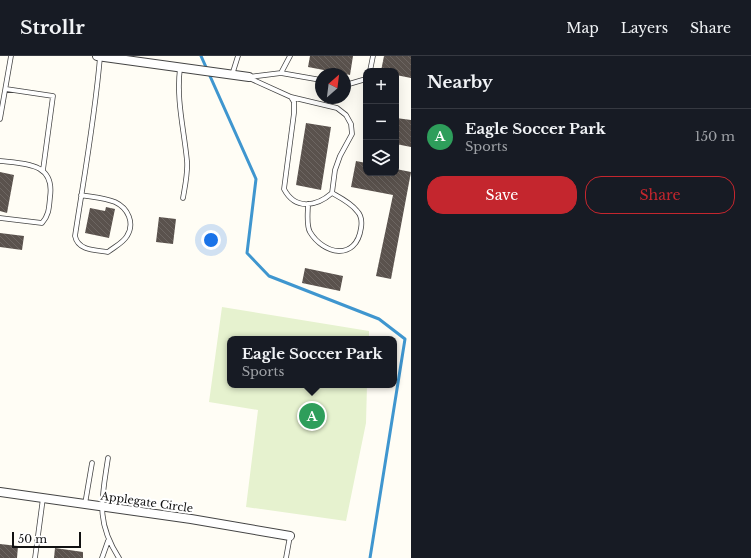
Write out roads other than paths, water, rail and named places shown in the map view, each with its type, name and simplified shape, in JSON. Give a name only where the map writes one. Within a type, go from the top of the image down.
[{"type":"street","points":[[97,56],[138,59],[248,77]]},
{"type":"street","name":"Applegate Circle","points":[[0,492],[101,506],[290,536]]},
{"type":"lane","points":[[0,119],[11,56]]},
{"type":"lane","points":[[81,195],[115,202],[125,208],[130,216],[128,235],[122,242],[108,252],[83,248],[76,241],[75,236],[81,195],[96,102],[100,56]]},
{"type":"lane","points":[[232,75],[238,56]]},
{"type":"lane","points":[[281,73],[290,56]]},
{"type":"lane","points":[[371,68],[373,56]]},
{"type":"lane","points":[[180,67],[178,82],[180,119],[188,162],[183,198]]},
{"type":"lane","points":[[248,77],[281,73],[315,79]]},
{"type":"lane","points":[[248,77],[291,96],[336,108],[346,115],[351,124],[352,134],[338,163],[332,193],[318,203],[308,204],[296,202],[288,196],[284,188],[294,113],[294,102],[291,96]]},
{"type":"lane","points":[[351,83],[363,80]]},
{"type":"lane","points":[[6,89],[53,96],[43,170]]},
{"type":"lane","points":[[0,161],[31,165],[43,170],[49,177],[52,186],[48,217],[42,223],[0,218]]},
{"type":"lane","points":[[308,204],[308,225],[310,232],[329,248],[338,251],[347,251],[355,246],[359,239],[362,222],[358,212],[347,202],[332,193]]},
{"type":"lane","points":[[108,458],[101,506],[108,542],[119,558]]},
{"type":"lane","points":[[85,504],[92,463]]},
{"type":"lane","points":[[35,558],[44,498]]},
{"type":"lane","points":[[286,558],[290,536]]},
{"type":"lane","points":[[102,558],[108,542]]},
{"type":"waterway","points":[[201,56],[256,179],[247,253],[269,276],[379,319],[405,339],[370,558]]},
{"type":"place","name":"Eagle Soccer Park","points":[[312,416]]}]
